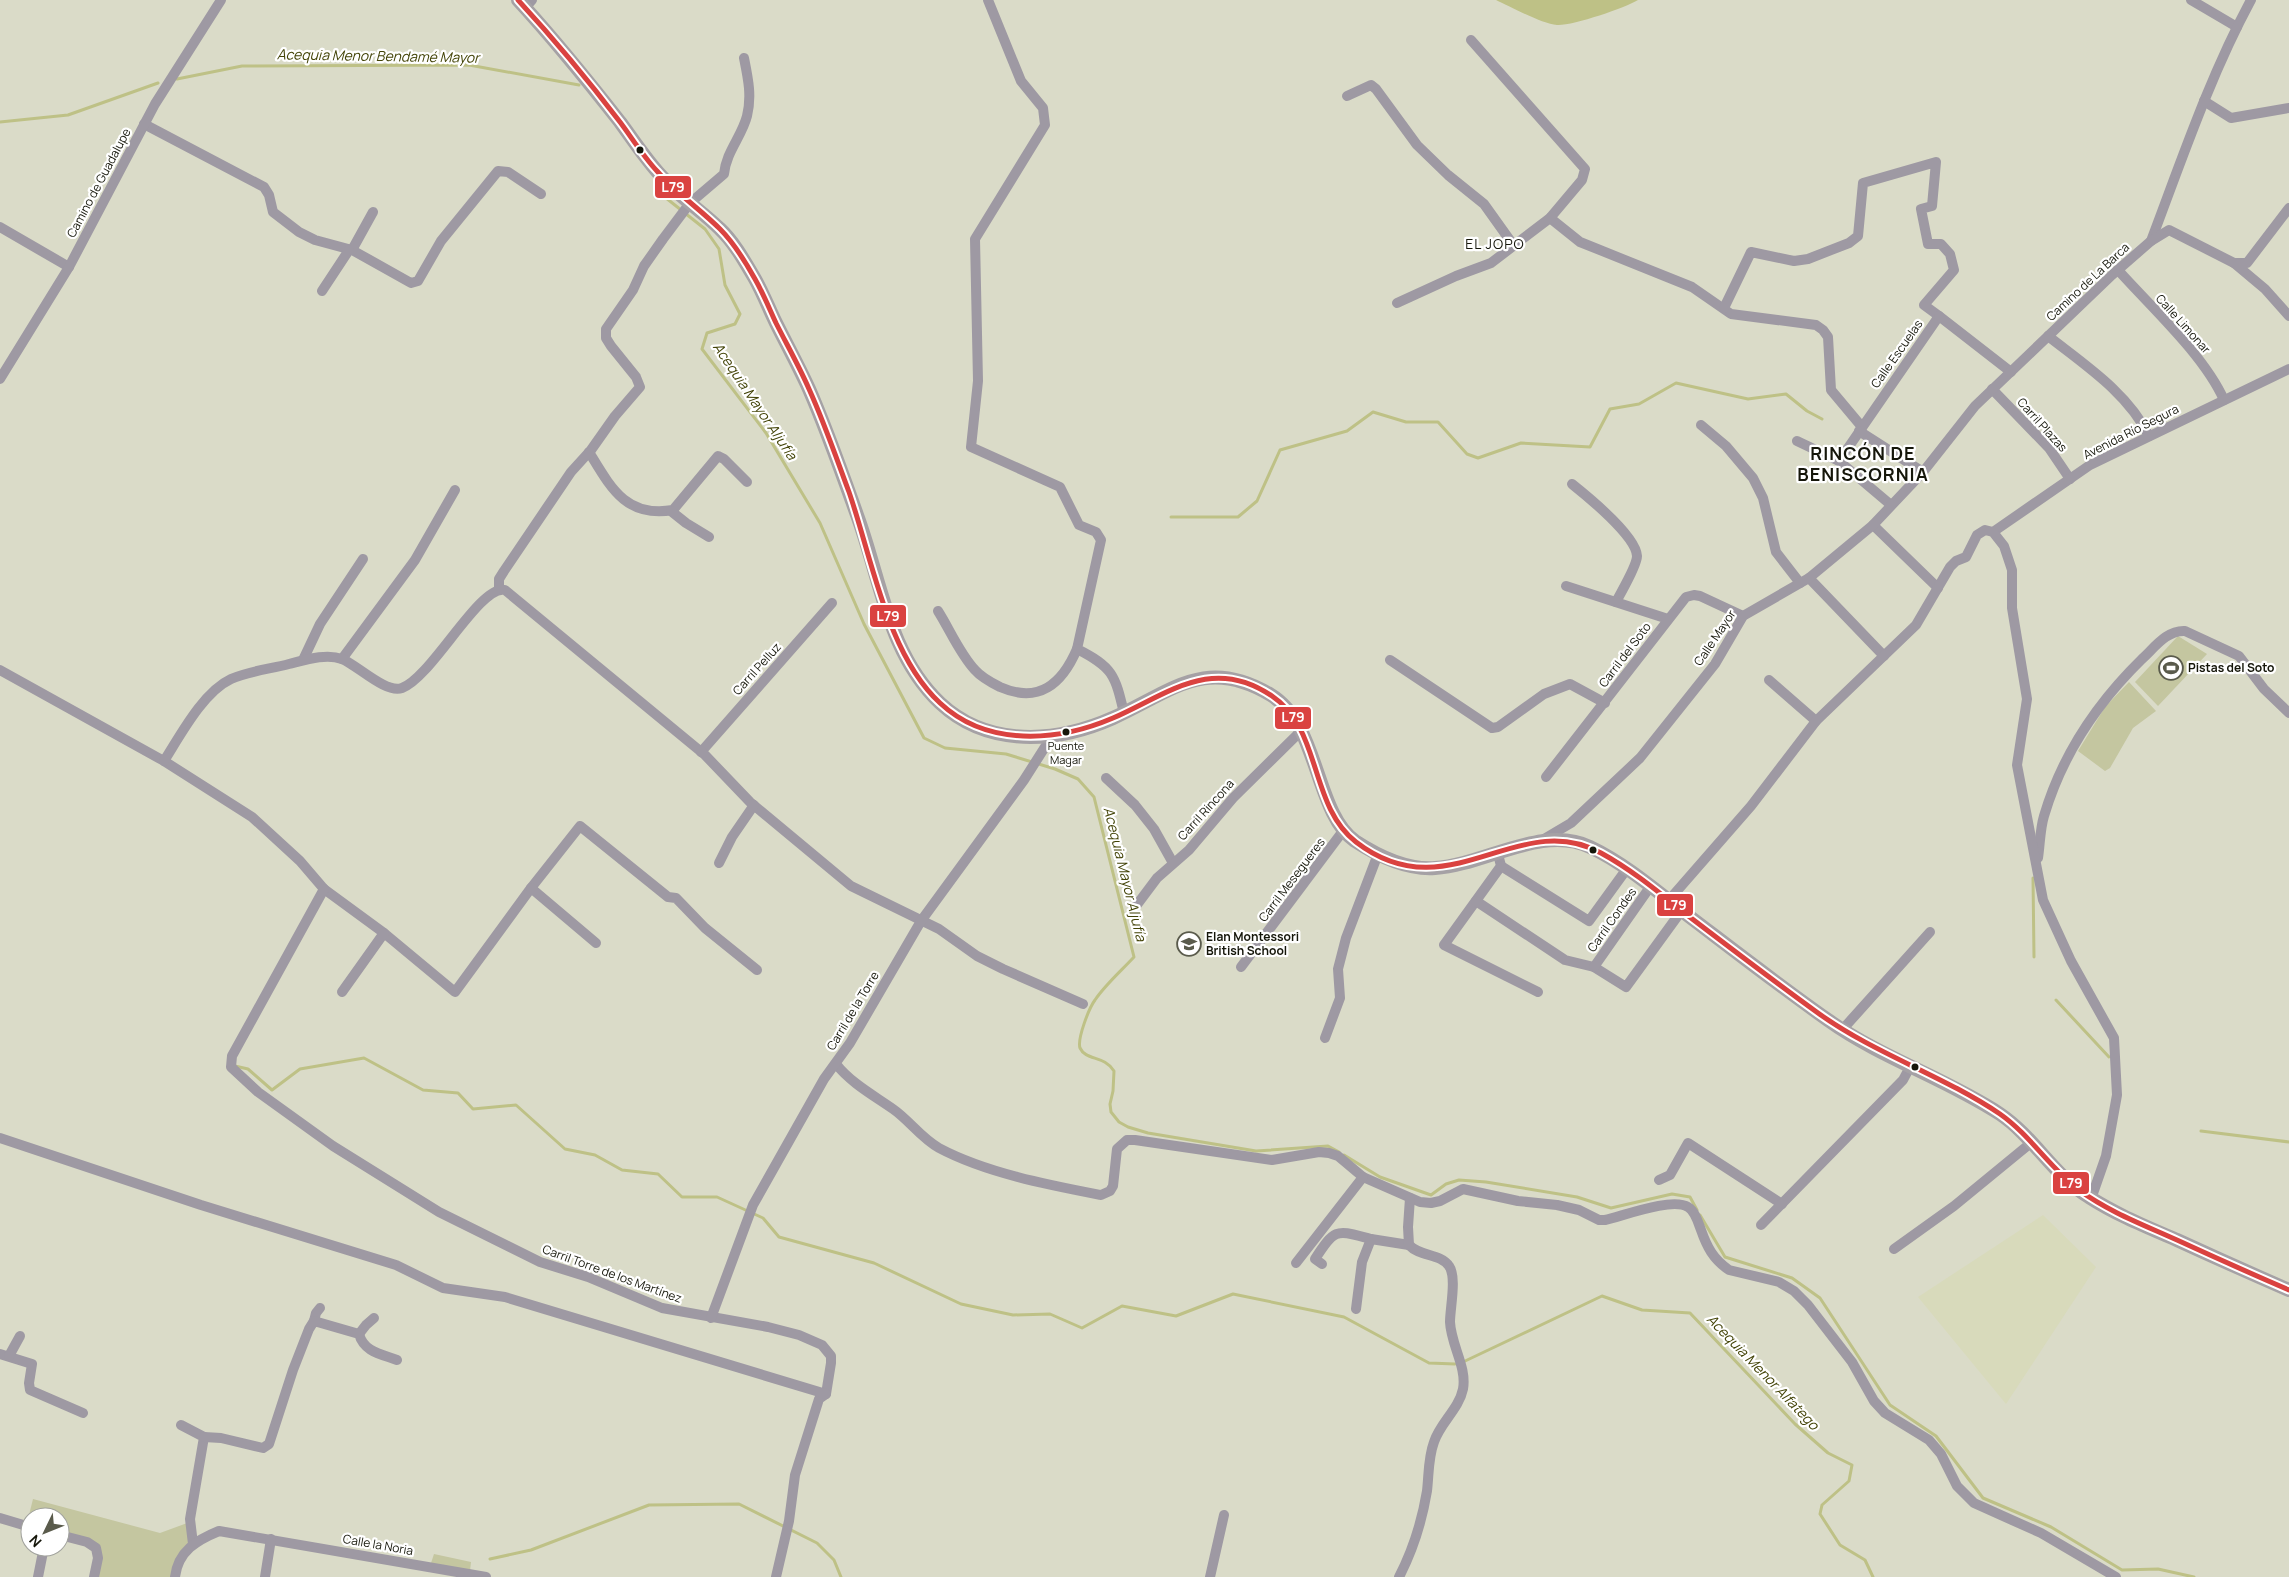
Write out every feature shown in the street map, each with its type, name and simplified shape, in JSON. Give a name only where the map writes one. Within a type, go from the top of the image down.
[{"type":"main road","points":[[525,3],[686,209],[726,234],[756,280],[808,388],[860,524],[884,609],[908,661],[921,682],[953,714],[973,726],[997,734],[1024,738],[1052,736],[1076,732],[1124,712],[1174,686],[1196,679],[1232,678],[1277,698],[1302,730],[1330,804],[1343,831],[1378,854],[1394,862],[1434,868],[1499,860],[1534,844],[1561,839],[1588,846],[1669,900],[1842,1030],[1911,1065],[1998,1113],[2032,1142],[2069,1181],[2092,1199],[2132,1220],[2289,1290]]},
{"type":"street","name":"Camino de Guadalupe","points":[[0,379],[69,267],[144,124],[221,0]]},
{"type":"street","points":[[938,611],[975,670],[992,683],[1021,694],[1036,693],[1049,688],[1070,667],[1077,649],[1102,540],[1096,532],[1079,525],[1072,515],[1066,496],[1060,488],[971,447],[978,381],[975,238],[1045,125],[1043,108],[1021,82],[988,0]]},
{"type":"street","points":[[2191,0],[2237,27]]},
{"type":"street","points":[[2151,241],[2204,101],[2251,0]]},
{"type":"street","points":[[1397,303],[1456,276],[1491,263],[1550,218],[1582,180],[1585,169],[1471,40]]},
{"type":"street","points":[[499,590],[500,580],[504,571],[548,503],[640,384],[606,338],[606,328],[633,290],[653,253],[686,209],[724,174],[725,161],[747,117],[751,94],[744,58]]},
{"type":"street","points":[[1347,96],[1371,85],[1376,89],[1417,146],[1448,175],[1484,204],[1514,246]]},
{"type":"street","points":[[2204,101],[2231,118],[2289,108]]},
{"type":"street","points":[[144,124],[257,182],[267,191],[272,212],[299,232],[315,240],[351,250],[414,283],[418,281],[441,241],[498,171],[508,172],[541,194]]},
{"type":"street","name":"Calle Escuelas","points":[[1724,308],[1751,252],[1794,261],[1808,259],[1849,243],[1858,236],[1863,183],[1936,162],[1932,206],[1921,209],[1928,244],[1941,244],[1950,254],[1954,270],[1924,305],[1939,316],[1838,461]]},
{"type":"street","points":[[2234,263],[2247,263],[2289,208]]},
{"type":"street","points":[[322,291],[351,250],[373,212]]},
{"type":"street","points":[[1550,218],[1580,242],[1692,287],[1731,314],[1816,325],[1824,330],[1828,337],[1831,390],[1860,429],[1923,472]]},
{"type":"street","points":[[0,227],[69,267]]},
{"type":"street","name":"Camino de La Barca","points":[[1923,472],[1975,406],[2151,241],[2169,230],[2234,263]]},
{"type":"street","points":[[2234,263],[2266,289],[2289,316]]},
{"type":"street","name":"Calle Limonar","points":[[2118,270],[2197,357],[2217,384],[2224,400]]},
{"type":"street","points":[[1939,316],[2011,372]]},
{"type":"street","points":[[2048,336],[2109,385],[2139,417],[2149,436]]},
{"type":"street","name":"Avenida Río Segura","points":[[1938,588],[1953,564],[1969,554],[1977,535],[1981,531],[1993,532],[2090,465],[2289,369]]},
{"type":"street","name":"Carril Plazas","points":[[1992,389],[2049,448],[2070,479]]},
{"type":"street","points":[[1701,425],[1726,446],[1753,478],[1763,498],[1776,552],[1884,656]]},
{"type":"street","points":[[1798,441],[1838,461],[1891,505]]},
{"type":"street","points":[[589,452],[609,484],[630,506],[639,510],[671,511],[676,508],[718,456],[724,459],[746,482]]},
{"type":"street","name":"Calle Mayor","points":[[1534,844],[1562,830],[1571,823],[1640,758],[1720,657],[1743,616],[1805,581],[1873,524],[1923,472]]},
{"type":"street","points":[[1572,484],[1602,508],[1635,550],[1636,560],[1616,602]]},
{"type":"street","points":[[342,659],[415,560],[455,490]]},
{"type":"street","points":[[671,511],[709,537]]},
{"type":"street","points":[[1669,900],[1751,806],[1796,744],[1816,721],[1916,624],[1938,588],[1873,524]]},
{"type":"street","points":[[1993,532],[2004,546],[2012,570],[2012,608],[2027,699],[2017,765],[2043,900],[2071,961],[2114,1038],[2117,1095],[2106,1156],[2092,1199]]},
{"type":"street","points":[[303,660],[320,624],[363,559]]},
{"type":"street","points":[[1566,586],[1668,618]]},
{"type":"street","points":[[164,761],[192,719],[220,686],[240,675],[303,660],[325,657],[342,659],[390,687],[402,688],[428,667],[484,600],[499,590],[511,593],[701,752],[754,805],[850,886],[939,929],[977,956],[1083,1004]]},
{"type":"street","name":"Carril del Soto","points":[[1546,777],[1605,703],[1681,601],[1694,594],[1743,616]]},
{"type":"street","name":"Carril Pelluz","points":[[701,752],[832,603]]},
{"type":"street","points":[[2037,868],[2043,818],[2059,775],[2076,742],[2098,708],[2121,680],[2166,636],[2176,630],[2185,631],[2239,656],[2264,689],[2289,713]]},
{"type":"street","points":[[1077,649],[1110,670],[1116,679],[1124,712]]},
{"type":"street","points":[[1390,660],[1492,728],[1498,727],[1544,694],[1570,684],[1605,703]]},
{"type":"street","points":[[0,670],[164,761],[252,817],[293,854],[324,889],[384,933],[456,992],[531,888],[580,826],[668,896],[676,898],[705,928],[757,970]]},
{"type":"street","points":[[1769,680],[1816,721]]},
{"type":"street","name":"Carril Rincona","points":[[1133,910],[1157,878],[1189,850],[1233,798],[1266,763],[1302,730]]},
{"type":"street","name":"Carril de la Torre","points":[[712,1318],[753,1205],[824,1079],[836,1064],[922,921],[1024,780],[1052,736]]},
{"type":"street","points":[[1106,778],[1135,805],[1154,829],[1173,863]]},
{"type":"street","points":[[719,863],[732,837],[754,805]]},
{"type":"street","points":[[1571,823],[1572,833],[1588,846]]},
{"type":"street","name":"Carril Mesegueres","points":[[1242,967],[1343,831]]},
{"type":"street","points":[[1324,1038],[1340,998],[1338,969],[1346,938],[1378,854]]},
{"type":"street","points":[[1538,992],[1444,944],[1476,901],[1499,860],[1589,921],[1626,870]]},
{"type":"street","name":"Carril Condes","points":[[1594,967],[1650,887]]},
{"type":"street","points":[[531,888],[596,943]]},
{"type":"street","name":"Carril Torre de los Martínez","points":[[324,889],[232,1056],[231,1067],[258,1092],[292,1119],[439,1212],[540,1262],[588,1278],[662,1308],[768,1327],[800,1335],[822,1345],[831,1356],[832,1363],[826,1394],[819,1399],[795,1475],[787,1531],[776,1577]]},
{"type":"street","points":[[1476,901],[1565,960],[1594,967],[1626,987],[1682,910]]},
{"type":"street","points":[[1842,1030],[1930,932]]},
{"type":"street","points":[[342,992],[384,933]]},
{"type":"street","points":[[836,1064],[854,1082],[901,1115],[925,1138],[939,1147],[964,1159],[1001,1172],[1101,1195],[1110,1191],[1113,1186],[1118,1148],[1127,1140],[1272,1160],[1320,1152],[1330,1153],[1338,1156],[1363,1177],[1410,1198],[1431,1203],[1440,1202],[1462,1189],[1518,1201],[1557,1205],[1579,1210],[1599,1220],[1670,1204],[1681,1204],[1688,1207],[1699,1222],[1711,1254],[1722,1265],[1729,1270],[1779,1282],[1801,1298],[1852,1362],[1874,1401],[1885,1412],[1929,1440],[1941,1454],[1957,1486],[1968,1498],[1983,1508],[2042,1532],[2116,1577]]},
{"type":"street","points":[[1761,1225],[1903,1080],[1911,1065]]},
{"type":"street","points":[[0,1138],[200,1205],[396,1265],[443,1288],[505,1297],[826,1394]]},
{"type":"street","points":[[1894,1249],[1954,1206],[2032,1142]]},
{"type":"street","points":[[1659,1180],[1670,1175],[1688,1143],[1782,1204]]},
{"type":"street","points":[[1296,1263],[1363,1177]]},
{"type":"street","points":[[1410,1198],[1408,1227],[1410,1245]]},
{"type":"street","points":[[1322,1264],[1316,1258],[1330,1236],[1342,1231],[1371,1239],[1410,1245],[1417,1251],[1436,1257],[1449,1266],[1452,1274],[1450,1324],[1463,1378],[1463,1390],[1459,1401],[1439,1429],[1434,1441],[1429,1459],[1422,1516],[1411,1551],[1399,1577]]},
{"type":"street","points":[[1356,1309],[1362,1262],[1371,1239]]},
{"type":"street","points":[[181,1425],[204,1437],[221,1438],[263,1448],[269,1444],[308,1329],[320,1308]]},
{"type":"street","points":[[359,1334],[366,1324],[374,1318]]},
{"type":"street","points":[[314,1321],[359,1334]]},
{"type":"street","points":[[359,1334],[362,1343],[370,1350],[396,1360]]},
{"type":"street","points":[[20,1336],[5,1355],[32,1364],[29,1383],[30,1390],[83,1413]]},
{"type":"street","points":[[175,1577],[176,1567],[193,1544],[190,1519],[204,1437]]},
{"type":"street","points":[[1210,1577],[1224,1515]]},
{"type":"street","points":[[0,1518],[20,1523]]},
{"type":"street","name":"Calle la Noria","points":[[193,1544],[219,1531],[483,1577]]},
{"type":"street","points":[[70,1538],[87,1542],[96,1548],[98,1558],[94,1577]]},
{"type":"street","points":[[265,1577],[271,1539]]},
{"type":"street","points":[[38,1577],[42,1557]]},
{"type":"shaded area","points":[[1496,0],[1638,0],[1598,16],[1574,23],[1557,25],[1535,18]]},
{"type":"shaded area","name":"Pistas del Soto","points":[[2178,636],[2207,654],[2158,706],[2135,682]]},
{"type":"shaded area","points":[[2129,682],[2156,711],[2133,728],[2110,768],[2105,771],[2078,751],[2105,707]]},
{"type":"shaded area","points":[[2043,1215],[2096,1267],[2006,1404],[1918,1297]]},
{"type":"shaded area","points":[[33,1499],[63,1507],[31,1507]]},
{"type":"shaded area","points":[[70,1509],[160,1533],[190,1522],[193,1544],[175,1577],[94,1577],[99,1552],[70,1539]]},
{"type":"shaded area","points":[[434,1554],[471,1562],[470,1571],[431,1563]]},
{"type":"waterway","name":"Acequia Menor Bendamé Mayor","points":[[177,79],[242,66],[469,65],[579,85]]},
{"type":"waterway","name":"Acequia Menor Bendamé Mayor","points":[[0,122],[68,115],[158,83]]},
{"type":"waterway","name":"Acequia Mayor Aljufía","points":[[666,198],[705,229],[719,249],[725,285],[740,314],[735,324],[707,333],[702,349],[766,433],[820,523],[864,624],[924,738],[945,748],[1006,754],[1055,769],[1078,779],[1094,797],[1134,957],[1099,994],[1087,1016],[1080,1038],[1080,1048],[1086,1055],[1105,1062],[1114,1071],[1110,1104],[1111,1112],[1119,1122],[1148,1133],[1256,1151],[1328,1146],[1339,1152]]},
{"type":"waterway","points":[[1171,517],[1238,517],[1257,501],[1280,450],[1347,431],[1373,412],[1406,422],[1438,422],[1467,454],[1478,458],[1521,443],[1590,447],[1610,409],[1639,404],[1676,383],[1748,399],[1786,394],[1807,411],[1822,419]]},
{"type":"waterway","points":[[2033,878],[2034,957]]},
{"type":"waterway","points":[[2056,1000],[2109,1057]]},
{"type":"waterway","name":"Acequia Menor Alfatego","points":[[235,1066],[248,1069],[272,1090],[300,1069],[364,1058],[423,1090],[458,1093],[473,1109],[516,1105],[565,1149],[595,1155],[622,1170],[658,1174],[682,1197],[717,1197],[763,1218],[779,1237],[874,1263],[961,1304],[1013,1315],[1050,1314],[1082,1328],[1122,1306],[1176,1316],[1233,1294],[1344,1317],[1429,1363],[1455,1364]]},
{"type":"waterway","points":[[2201,1131],[2289,1142]]},
{"type":"waterway","name":"Acequia Mayor Aljufía","points":[[1344,1155],[1380,1177],[1431,1195],[1446,1184],[1459,1180],[1486,1182],[1577,1197],[1611,1208],[1672,1194],[1690,1197],[1697,1210]]},
{"type":"waterway","name":"Acequia Mayor Aljufía","points":[[1700,1215],[1725,1257],[1792,1278],[1820,1298],[1890,1405],[1936,1436],[1983,1498],[2051,1527],[2122,1570],[2158,1569],[2194,1577]]},
{"type":"waterway","name":"Acequia Menor Alfatego","points":[[1463,1362],[1602,1296],[1642,1310],[1690,1313],[1795,1424],[1828,1453],[1852,1465],[1849,1481],[1822,1505],[1820,1514],[1840,1545],[1865,1560],[1873,1577]]},
{"type":"waterway","points":[[490,1559],[531,1550],[649,1505],[739,1504],[817,1543],[834,1560],[841,1577]]},
{"type":"transit line","name":"L79","points":[[518,0],[583,75],[664,179],[720,229],[735,246],[761,290],[820,414],[849,492],[883,604],[894,632],[907,659],[922,683],[940,703],[959,717],[979,727],[1001,733],[1023,736],[1046,735],[1069,732],[1091,726],[1191,683],[1210,679],[1230,679],[1250,684],[1272,696],[1288,710],[1300,728],[1330,809],[1341,827],[1356,842],[1390,861],[1421,867],[1452,865],[1511,848],[1541,842],[1570,842],[1601,853],[1636,875],[1770,978],[1840,1028],[1978,1100],[2000,1114],[2011,1122],[2059,1172],[2090,1198],[2127,1218],[2289,1290]]},
{"type":"place","name":"Pistas del Soto","points":[[2171,668]]},
{"type":"place","name":"Puente Magar","points":[[1066,732]]},
{"type":"place","name":"Elan Montessori British School","points":[[1189,944]]},
{"type":"district","name":"EL JOPO","points":[[1495,244]]},
{"type":"district","name":"RINCÓN DE BENISCORNIA","points":[[1863,464]]}]
